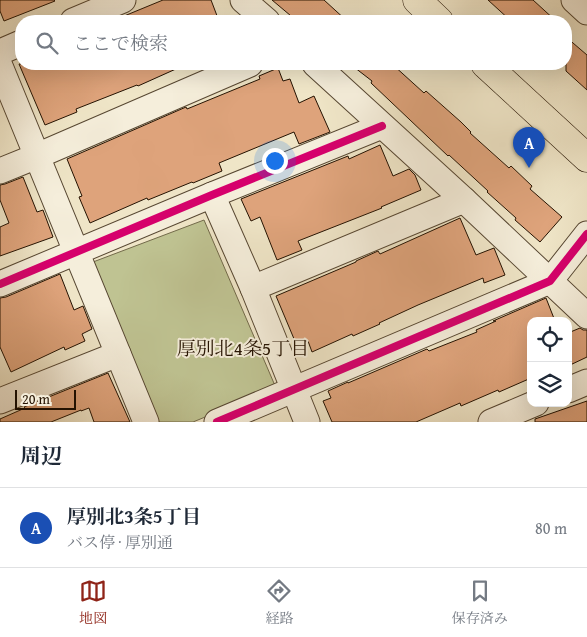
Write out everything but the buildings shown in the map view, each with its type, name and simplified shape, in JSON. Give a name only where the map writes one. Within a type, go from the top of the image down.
[{"type":"main road","points":[[416,0],[432,15]]},
{"type":"main road","points":[[492,70],[587,158]]},
{"type":"street","points":[[87,15],[122,0]]},
{"type":"street","points":[[243,0],[260,15]]},
{"type":"street","points":[[574,0],[587,12]]},
{"type":"street","points":[[0,52],[15,46]]},
{"type":"street","points":[[0,66],[146,422]]},
{"type":"street","points":[[0,171],[236,70]]},
{"type":"street","points":[[321,70],[587,316]]},
{"type":"street","points":[[0,284],[382,126]]},
{"type":"street","points":[[212,195],[253,288],[307,422]]},
{"type":"street","points":[[253,288],[464,200]]},
{"type":"street","points":[[218,422],[550,281],[587,234]]},
{"type":"street","points":[[0,401],[118,354]]},
{"type":"street","points":[[572,388],[587,382]]},
{"type":"street","points":[[491,422],[527,407]]},
{"type":"green space","points":[[204,220],[276,388],[193,422],[159,422],[93,262]]},
{"type":"cycle path","points":[[0,284],[382,126]]},
{"type":"cycle path","points":[[217,422],[550,281],[587,234]]},
{"type":"place","name":"厚別北3条5丁目","points":[[529,168]]},
{"type":"district","name":"厚別北4条5丁目","points":[[243,348]]}]
